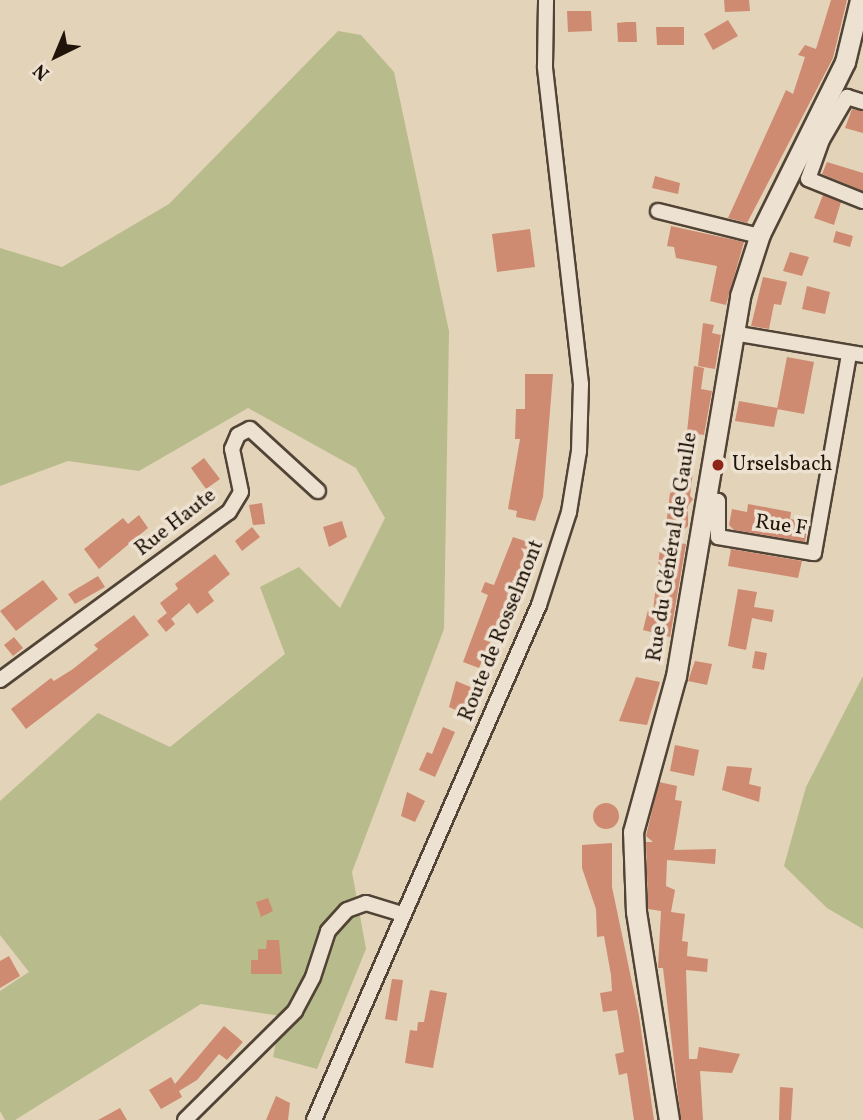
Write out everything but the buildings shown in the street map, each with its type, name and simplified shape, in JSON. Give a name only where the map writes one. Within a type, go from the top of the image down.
[{"type":"main road","name":"Rue du Général de Gaulle","points":[[669,1120],[636,912],[631,850],[638,803],[676,676],[733,333],[760,236],[815,137],[845,62],[860,0]]},
{"type":"street","name":"Route de Rosselmont","points":[[314,1120],[559,553],[579,451],[581,384],[545,66],[546,0]]},
{"type":"street","points":[[863,102],[847,97],[815,137],[808,179],[863,201]]},
{"type":"street","points":[[658,211],[760,236]]},
{"type":"street","points":[[733,333],[856,354]]},
{"type":"street","name":"Rue F","points":[[705,499],[718,501],[718,537],[814,553],[856,354]]},
{"type":"street","name":"Rue Haute","points":[[0,680],[229,512],[242,492],[232,449],[238,435],[250,429],[318,491]]},
{"type":"street","points":[[185,1120],[295,1011],[313,977],[328,931],[347,910],[366,903],[403,914]]},
{"type":"green space","points":[[338,31],[361,35],[394,72],[449,331],[444,629],[352,872],[366,949],[317,1069],[273,1057],[281,1016],[201,1004],[15,1120],[5,1120],[0,1111],[0,991],[29,972],[0,935],[0,801],[98,713],[170,747],[285,654],[260,587],[299,567],[340,608],[385,518],[356,468],[248,408],[139,471],[68,461],[0,486],[0,248],[62,267],[169,204]]},
{"type":"green space","points":[[863,676],[863,929],[827,908],[784,866],[806,787]]},
{"type":"place","name":"Urselsbach","points":[[718,465]]}]
